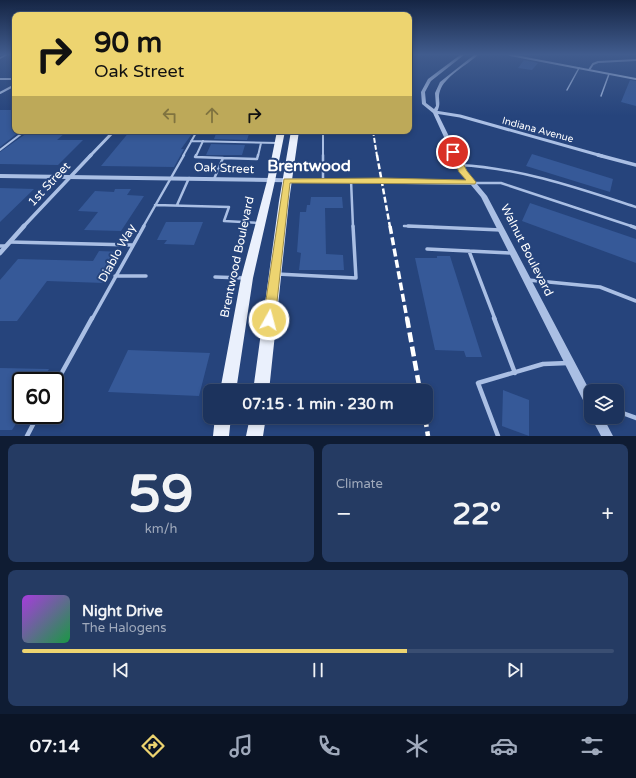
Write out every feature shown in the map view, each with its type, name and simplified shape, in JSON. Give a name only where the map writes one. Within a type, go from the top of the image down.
[{"type":"main road","name":"Brentwood Boulevard","points":[[229,384],[247,278],[259,223],[271,180],[280,134]]},
{"type":"main road","points":[[262,384],[287,180],[295,134]]},
{"type":"main road","points":[[221,436],[222,424]]},
{"type":"main road","points":[[254,436],[257,424]]},
{"type":"street","name":"Walnut Boulevard","points":[[435,75],[429,80],[423,92],[424,104],[434,112],[459,164],[484,196],[584,390]]},
{"type":"street","points":[[434,112],[438,106],[437,93],[441,83],[451,75]]},
{"type":"street","points":[[616,75],[636,79]]},
{"type":"street","points":[[0,79],[12,79]]},
{"type":"street","points":[[0,94],[12,87]]},
{"type":"street","name":"Indiana Avenue","points":[[434,112],[460,116],[636,165]]},
{"type":"street","name":"1st Street","points":[[0,252],[111,134]]},
{"type":"street","name":"Oak Street","points":[[0,176],[472,182]]},
{"type":"street","points":[[601,424],[607,436]]},
{"type":"lane","points":[[568,90],[575,75]]},
{"type":"lane","points":[[601,96],[609,75]]},
{"type":"lane","points":[[0,150],[21,134]]},
{"type":"lane","name":"Diablo Way","points":[[62,372],[169,178],[195,134]]},
{"type":"lane","points":[[323,134],[323,180]]},
{"type":"lane","points":[[191,141],[278,143]]},
{"type":"lane","points":[[203,141],[195,158],[256,159],[261,143]]},
{"type":"lane","points":[[214,179],[223,158]]},
{"type":"lane","points":[[459,164],[492,166],[526,173],[636,206]]},
{"type":"lane","points":[[177,206],[189,178]]},
{"type":"lane","points":[[275,274],[356,278],[351,180]]},
{"type":"lane","points":[[472,182],[502,183],[636,228]]},
{"type":"lane","points":[[155,205],[229,207],[224,221],[259,223]]},
{"type":"lane","points":[[404,226],[501,230]]},
{"type":"lane","points":[[10,242],[132,245]]},
{"type":"lane","points":[[0,246],[6,246]]},
{"type":"lane","points":[[427,249],[513,253]]},
{"type":"lane","points":[[469,251],[515,373]]},
{"type":"lane","points":[[115,276],[146,276]]},
{"type":"lane","points":[[215,277],[247,278]]},
{"type":"lane","points":[[526,280],[600,287],[636,301]]},
{"type":"lane","points":[[498,436],[478,384],[543,364],[569,363]]},
{"type":"lane","points":[[624,414],[636,418]]},
{"type":"lane","points":[[26,436],[33,424]]},
{"type":"building","points":[[630,80],[636,81],[636,106],[621,102]]},
{"type":"building","points":[[0,110],[12,110],[12,134],[16,134],[0,147]]},
{"type":"building","points":[[26,134],[64,134],[57,140],[83,140],[58,165],[0,164],[0,152]]},
{"type":"building","points":[[128,134],[192,134],[181,149],[184,149],[174,167],[101,166]]},
{"type":"building","points":[[216,134],[249,134],[247,140],[214,139]]},
{"type":"building","points":[[211,144],[245,145],[242,155],[206,155]]},
{"type":"building","points":[[532,154],[613,179],[610,192],[526,166]]},
{"type":"building","points":[[0,188],[34,189],[0,222]]},
{"type":"building","points":[[115,189],[131,189],[127,195],[144,196],[121,231],[84,230],[98,212],[78,211],[95,191],[114,192]]},
{"type":"building","points":[[311,197],[342,197],[343,208],[325,208],[326,254],[343,255],[344,270],[299,270],[301,253],[297,252],[300,212],[306,212],[307,205],[310,205]]},
{"type":"building","points":[[530,203],[636,239],[636,263],[522,221]]},
{"type":"building","points":[[166,222],[203,222],[194,245],[164,244],[167,240],[157,240]]},
{"type":"building","points":[[99,251],[122,252],[104,283],[47,281],[17,321],[0,321],[0,280],[18,259],[93,261]]},
{"type":"building","points":[[437,256],[450,256],[482,357],[466,357],[464,351],[435,350],[415,258],[437,258]]},
{"type":"building","points":[[128,350],[210,353],[199,396],[108,392]]},
{"type":"building","points":[[0,368],[49,369],[47,372],[12,372],[12,424],[16,424],[12,430],[0,430]]},
{"type":"building","points":[[503,390],[529,400],[529,436],[502,426]]},
{"type":"railway","points":[[373,134],[377,156]]},
{"type":"railway","points":[[377,155],[390,227]]},
{"type":"railway","points":[[390,226],[407,319]]},
{"type":"railway","points":[[407,318],[419,384]]},
{"type":"railway","points":[[426,424],[428,436]]},
{"type":"district","name":"Brentwood","points":[[309,165]]},
{"type":"route","points":[[269,320],[287,180],[472,182],[463,172],[453,152]]}]
